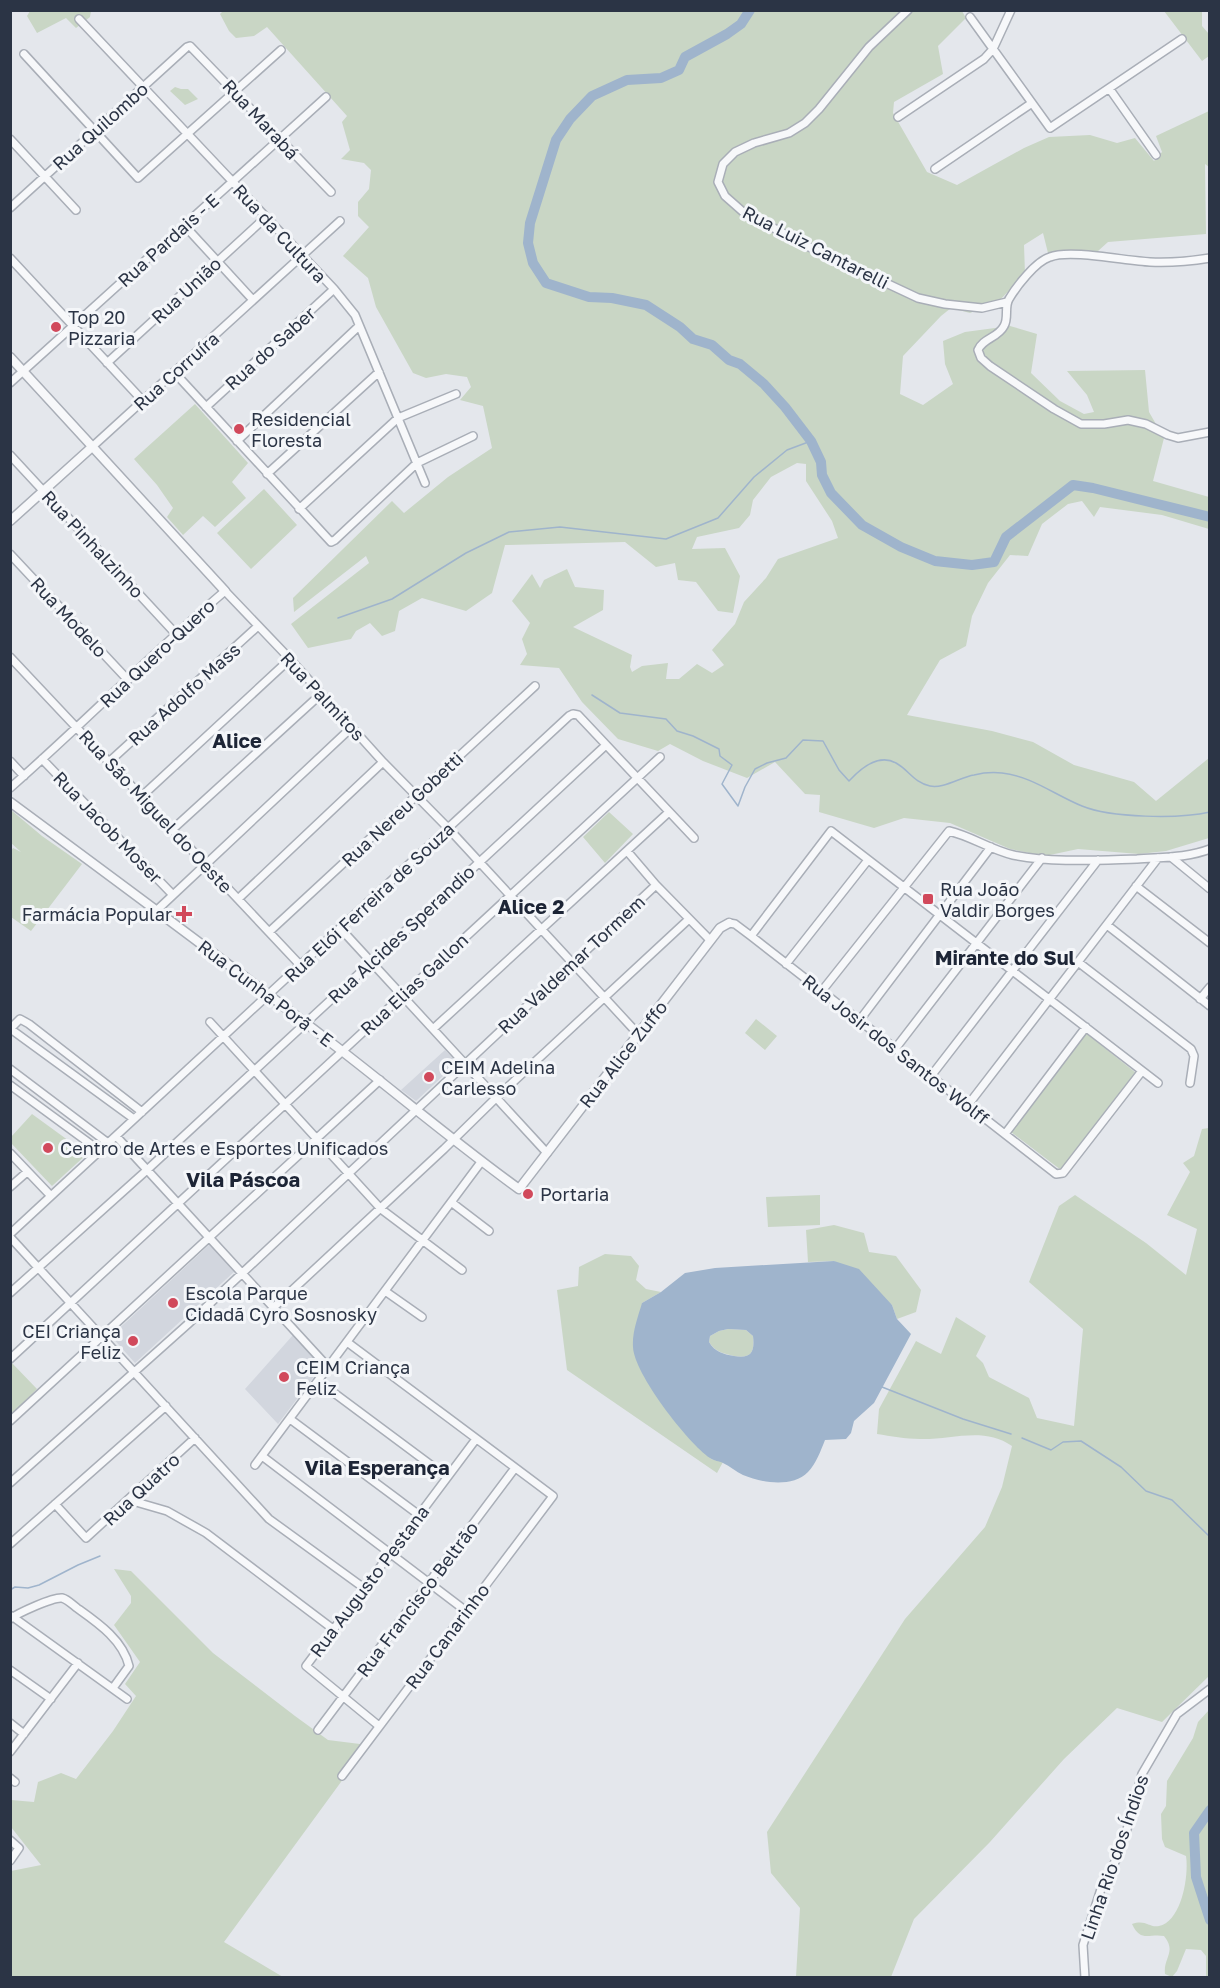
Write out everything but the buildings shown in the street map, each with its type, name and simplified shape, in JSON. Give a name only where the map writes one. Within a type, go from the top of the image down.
[{"type":"street","name":"Rua Luiz Cantarelli","points":[[908,10],[869,47],[805,123],[789,133],[754,143],[735,152],[723,164],[718,182],[725,196],[742,211],[807,246],[918,298],[982,308],[1007,302]]},
{"type":"street","points":[[898,117],[984,59],[993,49],[1011,10]]},
{"type":"street","points":[[970,17],[1050,128],[1182,39]]},
{"type":"street","name":"Rua da Cultura","points":[[79,19],[334,289],[355,315],[424,483]]},
{"type":"street","name":"Rua Quilombo","points":[[10,207],[190,46]]},
{"type":"street","name":"Rua Marabá","points":[[190,46],[331,192]]},
{"type":"street","points":[[24,54],[138,178],[281,50]]},
{"type":"street","points":[[1109,88],[1156,155]]},
{"type":"street","name":"Rua Pardais - E","points":[[10,383],[326,97]]},
{"type":"street","points":[[935,170],[1032,103]]},
{"type":"street","points":[[10,139],[76,210]]},
{"type":"street","name":"Rua União","points":[[107,363],[266,218]]},
{"type":"street","name":"Rua Corruíra","points":[[10,521],[340,220]]},
{"type":"street","points":[[184,225],[253,300]]},
{"type":"street","points":[[1209,258],[1152,262],[1073,255],[1050,256],[1038,264],[1007,302],[1005,326],[981,344],[978,350],[981,358],[990,366],[1053,409],[1081,424],[1104,424],[1128,420],[1146,424],[1179,438],[1209,432]]},
{"type":"street","points":[[10,258],[143,401]]},
{"type":"street","name":"Rua do Saber","points":[[206,407],[334,289]]},
{"type":"street","points":[[237,441],[359,326]]},
{"type":"street","name":"Rua Palmitos","points":[[10,357],[383,762],[448,828],[638,1034]]},
{"type":"street","points":[[174,372],[331,542],[417,463],[473,436]]},
{"type":"street","points":[[267,474],[379,372]]},
{"type":"street","points":[[299,509],[398,418],[456,394]]},
{"type":"street","name":"Rua Pinhalzinho","points":[[10,455],[175,633]]},
{"type":"street","name":"Rua Modelo","points":[[10,554],[128,680]]},
{"type":"street","name":"Rua Quero-Quero","points":[[10,788],[78,727],[175,633],[225,591]]},
{"type":"street","name":"Rua Adolfo Mass","points":[[110,761],[258,626]]},
{"type":"street","name":"Rua São Miguel do Oeste","points":[[10,657],[301,966]]},
{"type":"street","points":[[142,796],[290,659]]},
{"type":"street","name":"Rua Nereu Gobetti","points":[[269,932],[536,686]]},
{"type":"street","points":[[173,829],[321,694]]},
{"type":"street","name":"Rua Elói Ferreira de Souza","points":[[11,1239],[51,1196],[569,716],[578,715],[606,746]]},
{"type":"street","points":[[156,911],[352,727]]},
{"type":"street","points":[[606,746],[694,838]]},
{"type":"street","name":"Rua Alcides Sperandio","points":[[10,1293],[147,1170],[606,746]]},
{"type":"street","name":"Rua Elias Gallon","points":[[10,1359],[660,757]]},
{"type":"street","name":"Rua Jacob Moser","points":[[42,759],[173,895]]},
{"type":"street","points":[[10,761],[24,776]]},
{"type":"street","points":[[238,899],[383,762]]},
{"type":"street","name":"Rua Cunha Porã - E","points":[[10,801],[269,995],[380,1080],[481,1162],[519,1189]]},
{"type":"street","points":[[433,1029],[669,812]]},
{"type":"street","points":[[751,936],[831,831],[1158,1083]]},
{"type":"street","points":[[821,992],[949,831],[991,848],[1026,858],[1098,860],[1158,858],[1209,849]]},
{"type":"street","points":[[859,1021],[991,848]]},
{"type":"street","points":[[627,851],[656,885],[710,940]]},
{"type":"street","points":[[1171,857],[1209,889]]},
{"type":"street","points":[[895,1049],[1042,858]]},
{"type":"street","points":[[968,1105],[1158,858]]},
{"type":"street","points":[[786,964],[868,860]]},
{"type":"street","points":[[931,1076],[1098,860]]},
{"type":"street","name":"Rua Valdemar Tormem","points":[[10,1483],[241,1273],[656,885]]},
{"type":"street","points":[[1136,886],[1209,943]]},
{"type":"street","points":[[273,1308],[689,919]]},
{"type":"street","name":"Rua Josir dos Santos Wolff","points":[[729,923],[751,936],[1056,1174],[1063,1173],[1142,1071]]},
{"type":"street","name":"Rua Alice Zuffo","points":[[519,1189],[710,940],[720,928],[729,923]]},
{"type":"street","points":[[1107,925],[1209,1006]]},
{"type":"street","points":[[340,928],[547,1153]]},
{"type":"street","points":[[1078,962],[1191,1049],[1194,1056],[1190,1083]]},
{"type":"street","points":[[1200,999],[1209,987]]},
{"type":"street","points":[[134,1119],[47,1057],[12,1030],[12,1027],[20,1019],[29,1024],[142,1112]]},
{"type":"street","points":[[210,1022],[381,1209],[462,1270]]},
{"type":"street","points":[[1005,1134],[1086,1027]]},
{"type":"street","points":[[10,1069],[108,1143]]},
{"type":"street","points":[[10,1421],[380,1080]]},
{"type":"street","points":[[10,1085],[100,1151]]},
{"type":"street","points":[[116,1136],[328,1367]]},
{"type":"street","points":[[10,1153],[51,1196]]},
{"type":"street","points":[[255,1465],[481,1162]]},
{"type":"street","points":[[10,1187],[27,1172]]},
{"type":"street","points":[[451,1202],[489,1231]]},
{"type":"street","points":[[11,1239],[269,1519],[363,1588]]},
{"type":"street","points":[[385,1291],[422,1317]]},
{"type":"street","points":[[347,1342],[515,1468]]},
{"type":"street","points":[[318,1381],[447,1477]]},
{"type":"street","points":[[10,1544],[166,1406]]},
{"type":"street","points":[[290,1419],[419,1515]]},
{"type":"street","name":"Rua Quatro","points":[[55,1504],[86,1538],[195,1438]]},
{"type":"street","name":"Rua Augusto Pestana","points":[[343,1696],[306,1666],[476,1439]]},
{"type":"street","points":[[262,1456],[466,1611]]},
{"type":"street","name":"Rua Canarinho","points":[[342,1776],[553,1496],[515,1468]]},
{"type":"street","name":"Rua Francisco Beltrão","points":[[318,1730],[515,1468]]},
{"type":"street","points":[[129,1500],[166,1511],[206,1533],[333,1629]]},
{"type":"street","points":[[113,1688],[129,1666],[126,1655],[104,1627],[66,1600],[56,1598],[11,1617],[127,1699]]},
{"type":"street","points":[[10,1752],[78,1663]]},
{"type":"street","points":[[10,1670],[51,1699]]},
{"type":"street","name":"Linha Rio dos Índios","points":[[1085,1977],[1083,1945],[1101,1889],[1118,1856],[1142,1774],[1178,1713],[1209,1689]]},
{"type":"street","points":[[343,1696],[380,1726]]},
{"type":"street","points":[[10,1723],[24,1734]]},
{"type":"street","points":[[10,1840],[19,1848],[10,1861]]},
{"type":"shaded area","name":"CEIM Adelina Carlesso","points":[[445,1050],[457,1063],[416,1101],[401,1090]]},
{"type":"shaded area","name":"Escola Parque Cidadã Cyro Sosnosky","points":[[210,1244],[235,1271],[135,1363],[111,1336]]},
{"type":"shaded area","name":"CEIM Criança Feliz","points":[[293,1335],[322,1366],[278,1424],[245,1389]]},
{"type":"green space","points":[[224,10],[962,11],[966,18],[938,46],[943,74],[894,102],[893,113],[927,172],[957,185],[1024,148],[1049,137],[1090,135],[1117,143],[1135,138],[1154,161],[1162,152],[1156,136],[1209,111],[1209,167],[1205,164],[1206,234],[1108,242],[1098,251],[1048,253],[1043,233],[1024,245],[1025,274],[998,302],[970,313],[951,308],[903,356],[900,394],[923,405],[953,384],[945,364],[943,341],[965,332],[1010,326],[1037,334],[1031,373],[1060,401],[1084,414],[1094,412],[1087,395],[1067,371],[1145,370],[1149,412],[1164,438],[1153,481],[1209,497],[1209,529],[1162,515],[1100,507],[1094,517],[1082,501],[1068,504],[1042,524],[1028,556],[1010,555],[988,583],[972,616],[966,646],[940,660],[907,715],[992,731],[1033,742],[1074,765],[1134,782],[1156,801],[1209,758],[1209,838],[1166,851],[1139,854],[1078,849],[1045,856],[1010,849],[950,823],[904,818],[874,828],[819,812],[820,795],[805,794],[775,762],[747,778],[703,761],[670,744],[658,751],[618,739],[582,702],[559,668],[520,665],[527,654],[522,639],[530,623],[512,601],[532,574],[540,588],[544,580],[567,569],[575,587],[604,590],[603,610],[573,627],[632,655],[630,667],[632,672],[642,666],[668,663],[666,679],[679,679],[697,664],[712,673],[724,665],[712,650],[735,624],[744,602],[766,578],[778,559],[838,538],[832,521],[806,481],[806,464],[797,463],[771,477],[753,500],[750,515],[739,528],[697,537],[692,549],[725,548],[740,576],[733,613],[718,611],[696,582],[678,580],[675,563],[656,567],[625,542],[505,545],[492,593],[466,611],[422,598],[399,611],[395,631],[382,636],[370,623],[356,631],[351,639],[308,648],[291,624],[369,563],[366,556],[294,612],[293,598],[392,501],[404,513],[448,477],[492,448],[483,406],[460,400],[471,387],[467,377],[446,374],[426,378],[413,373],[376,307],[368,278],[343,256],[369,227],[358,216],[358,202],[369,189],[371,170],[364,163],[341,159],[350,150],[342,122],[347,116],[267,27],[254,36],[236,38],[229,31],[220,14]]},
{"type":"green space","points":[[30,11],[91,11],[90,17],[76,28],[66,18],[37,33],[27,16]]},
{"type":"green space","points":[[1164,11],[1202,11],[1202,26],[1209,34],[1209,56],[1202,61]]},
{"type":"green space","points":[[175,87],[188,89],[198,99],[185,105],[170,91]]},
{"type":"green space","points":[[195,404],[248,463],[232,482],[246,498],[215,527],[203,516],[183,535],[167,517],[173,508],[157,485],[134,459]]},
{"type":"green space","points":[[264,489],[297,525],[251,569],[217,533]]},
{"type":"green space","points":[[11,810],[42,836],[82,864],[31,931],[11,917],[11,851],[13,848],[21,852],[11,843]]},
{"type":"green space","points":[[609,812],[633,834],[605,863],[583,837]]},
{"type":"green space","points":[[756,1019],[777,1036],[765,1050],[745,1033]]},
{"type":"green space","points":[[1086,1033],[1136,1073],[1061,1170],[1011,1132]]},
{"type":"green space","name":"Centro de Artes e Esportes Unificados","points":[[32,1114],[87,1154],[52,1186],[11,1143],[11,1137]]},
{"type":"green space","points":[[1209,1128],[1209,1676],[1162,1722],[1117,1708],[1064,1759],[990,1842],[914,1919],[891,1977],[796,1977],[800,1908],[771,1873],[767,1832],[905,1619],[985,1527],[1002,1487],[1012,1446],[1001,1440],[979,1435],[920,1439],[877,1434],[879,1409],[916,1341],[941,1354],[956,1317],[986,1336],[976,1356],[983,1363],[989,1377],[1029,1398],[1037,1418],[1074,1426],[1083,1329],[1029,1282],[1059,1206],[1075,1195],[1146,1243],[1186,1275],[1197,1229],[1167,1215],[1190,1172],[1183,1163],[1194,1156],[1202,1129]]},
{"type":"green space","points":[[820,1195],[820,1225],[768,1227],[766,1197]]},
{"type":"green space","points":[[834,1225],[864,1233],[869,1252],[896,1256],[921,1290],[916,1312],[897,1319],[892,1305],[834,1261],[808,1262],[806,1230]]},
{"type":"green space","points":[[605,1254],[631,1256],[639,1266],[636,1280],[646,1289],[661,1292],[642,1303],[711,1459],[723,1462],[717,1473],[567,1370],[557,1290],[578,1286],[579,1267]]},
{"type":"green space","points":[[728,1329],[746,1330],[753,1336],[751,1353],[734,1356],[720,1352],[711,1345],[710,1336]]},
{"type":"green space","points":[[11,1362],[37,1389],[11,1415]]},
{"type":"green space","points":[[114,1569],[131,1571],[213,1653],[328,1740],[368,1745],[224,1942],[283,1977],[11,1978],[11,1871],[41,1865],[11,1827],[11,1800],[34,1802],[38,1782],[61,1773],[76,1779],[113,1731],[136,1696],[125,1684],[140,1662],[114,1625],[131,1603],[131,1596]]},
{"type":"green space","points":[[1209,1710],[1209,1977],[1206,1977],[1206,1956],[1201,1950],[1186,1949],[1172,1977],[1165,1974],[1170,1951],[1164,1936],[1142,1935],[1135,1930],[1132,1924],[1141,1922],[1159,1926],[1167,1922],[1173,1916],[1182,1896],[1185,1885],[1186,1856],[1165,1847],[1162,1839],[1161,1814],[1166,1806],[1167,1781],[1193,1738],[1198,1722]]},
{"type":"water","points":[[834,1261],[859,1269],[892,1305],[897,1319],[911,1334],[874,1403],[854,1421],[851,1433],[846,1439],[825,1440],[811,1469],[794,1480],[768,1482],[759,1480],[743,1475],[726,1464],[710,1458],[689,1438],[664,1407],[642,1374],[636,1359],[633,1336],[642,1303],[661,1292],[685,1273],[715,1268]],"holes":[[[746,1330],[753,1336],[752,1350],[748,1355],[734,1356],[723,1353],[709,1342],[710,1336],[719,1331]]]},
{"type":"waterway","points":[[750,10],[741,24],[685,57],[679,70],[661,78],[627,80],[592,96],[570,119],[556,140],[530,223],[528,243],[533,263],[546,283],[589,297],[612,298],[646,305],[680,327],[693,339],[712,345],[729,360],[740,364],[764,384],[811,441],[821,462],[822,475],[831,493],[862,525],[901,547],[935,561],[972,565],[994,562],[1006,537],[1073,485],[1210,517]]},
{"type":"waterway","points":[[338,618],[392,599],[466,553],[509,532],[560,527],[666,539],[718,518],[754,477],[787,450],[811,441]]},
{"type":"waterway","points":[[592,695],[620,713],[666,719],[677,731],[719,749],[720,756],[732,765],[722,784],[738,806],[755,769],[786,758],[803,740],[823,741],[839,770],[849,781],[870,764],[889,760],[919,782],[930,786],[941,786],[977,774],[1002,773],[1033,782],[1082,806],[1110,813],[1181,816],[1210,812]]},
{"type":"waterway","points":[[882,1387],[963,1419],[1011,1434]]},
{"type":"waterway","points":[[1022,1438],[1051,1450],[1063,1442],[1081,1441],[1121,1467],[1146,1491],[1172,1500],[1210,1537]]},
{"type":"waterway","points":[[10,1590],[15,1587],[28,1588],[39,1585],[100,1556]]},
{"type":"waterway","points":[[1210,1810],[1194,1833],[1196,1877],[1210,1920]]},
{"type":"place","name":"Top 20 Pizzaria","points":[[56,327]]},
{"type":"place","name":"Residencial Floresta","points":[[239,429]]},
{"type":"place","name":"Rua João Valdir Borges","points":[[928,899]]},
{"type":"place","name":"Farmácia Popular","points":[[184,914]]},
{"type":"place","name":"CEIM Adelina Carlesso","points":[[429,1077]]},
{"type":"place","name":"Centro de Artes e Esportes Unificados","points":[[48,1148]]},
{"type":"place","name":"Portaria","points":[[528,1194]]},
{"type":"place","name":"Escola Parque Cidadã Cyro Sosnosky","points":[[173,1303]]},
{"type":"place","name":"CEI Criança Feliz","points":[[133,1341]]},
{"type":"place","name":"CEIM Criança Feliz","points":[[284,1377]]},
{"type":"district","name":"Alice","points":[[237,740]]},
{"type":"district","name":"Alice 2","points":[[531,906]]},
{"type":"district","name":"Mirante do Sul","points":[[1005,957]]},
{"type":"district","name":"Vila Páscoa","points":[[243,1179]]},
{"type":"district","name":"Vila Esperança","points":[[377,1467]]}]
